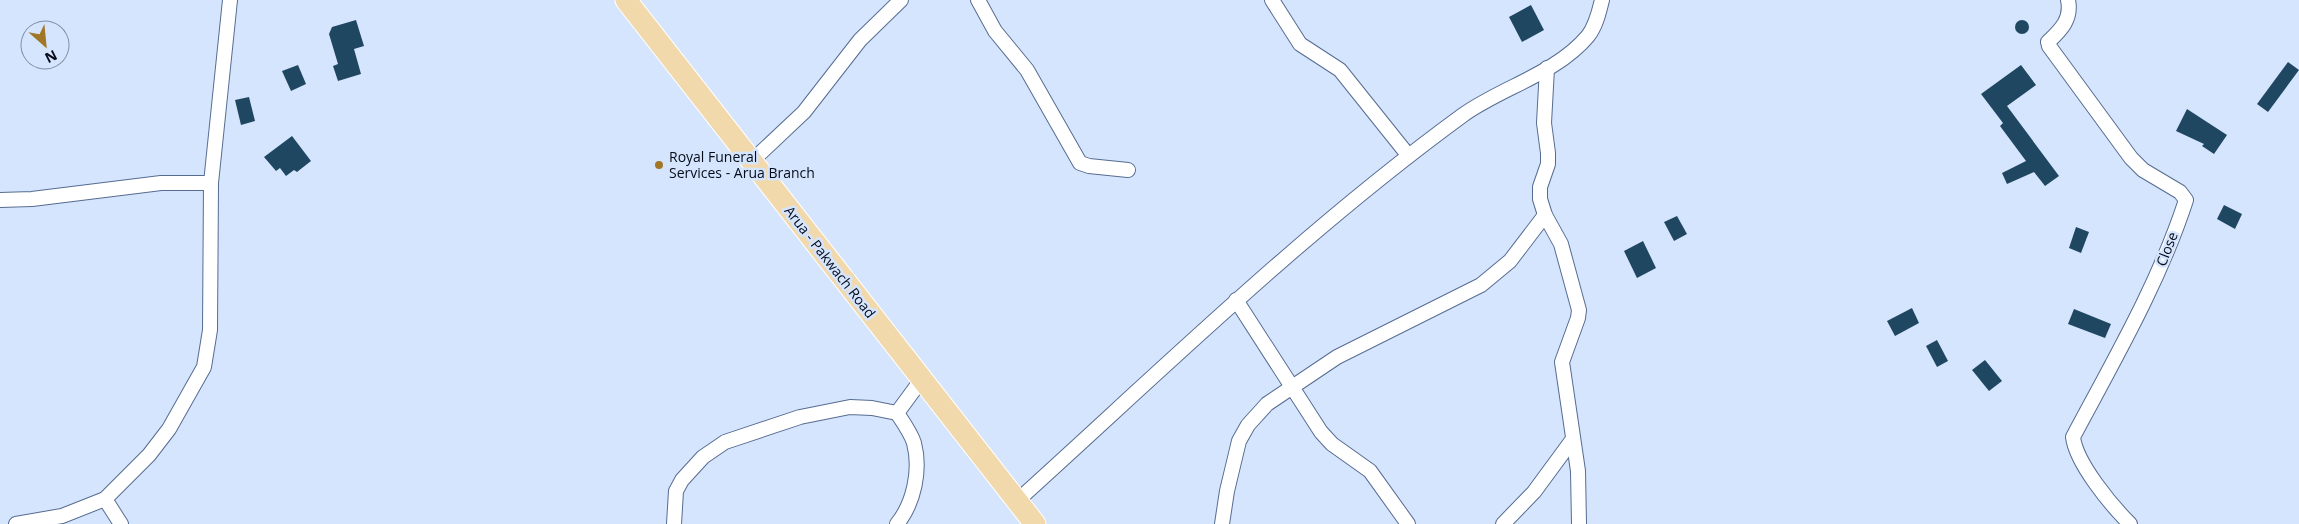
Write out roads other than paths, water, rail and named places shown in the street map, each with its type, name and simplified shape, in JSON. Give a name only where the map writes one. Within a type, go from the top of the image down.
[{"type":"main road","name":"Arua - Pakwach Road","points":[[626,0],[1035,524]]},
{"type":"street","points":[[16,524],[62,516],[105,498],[149,455],[169,429],[204,366],[210,330],[211,183],[230,0]]},
{"type":"street","points":[[752,161],[804,112],[860,40],[901,0]]},
{"type":"street","points":[[978,0],[995,31],[1027,70],[1077,160],[1085,166],[1128,170]]},
{"type":"street","points":[[1272,0],[1300,44],[1340,70],[1408,155]]},
{"type":"street","points":[[1017,501],[1195,340],[1236,300],[1408,155],[1468,112],[1572,52],[1588,36],[1602,0]]},
{"type":"street","name":"Close","points":[[2068,0],[2069,16],[2058,33],[2048,42],[2049,46],[2131,158],[2143,170],[2180,192],[2186,200],[2163,261],[2144,304],[2074,437],[2077,454],[2106,496],[2130,524]]},
{"type":"street","points":[[1547,68],[1544,123],[1548,164],[1540,187],[1540,199],[1545,215],[1561,244],[1579,310],[1578,318],[1562,362],[1578,471],[1579,524]]},
{"type":"street","points":[[0,200],[32,199],[161,183],[211,183]]},
{"type":"street","points":[[1222,524],[1227,491],[1239,441],[1258,413],[1292,386],[1337,357],[1481,285],[1510,261],[1545,215]]},
{"type":"street","points":[[1236,300],[1292,386],[1312,421],[1326,438],[1370,471],[1408,524]]},
{"type":"street","points":[[897,413],[922,379]]},
{"type":"street","points":[[674,524],[674,498],[682,480],[703,457],[725,442],[800,417],[850,407],[872,408],[897,413],[914,443],[916,463],[909,507],[897,524]]},
{"type":"street","points":[[1503,524],[1534,492],[1573,438]]},
{"type":"street","points":[[105,498],[121,524]]},
{"type":"place","name":"Royal Funeral Services - Arua Branch","points":[[659,165]]}]
